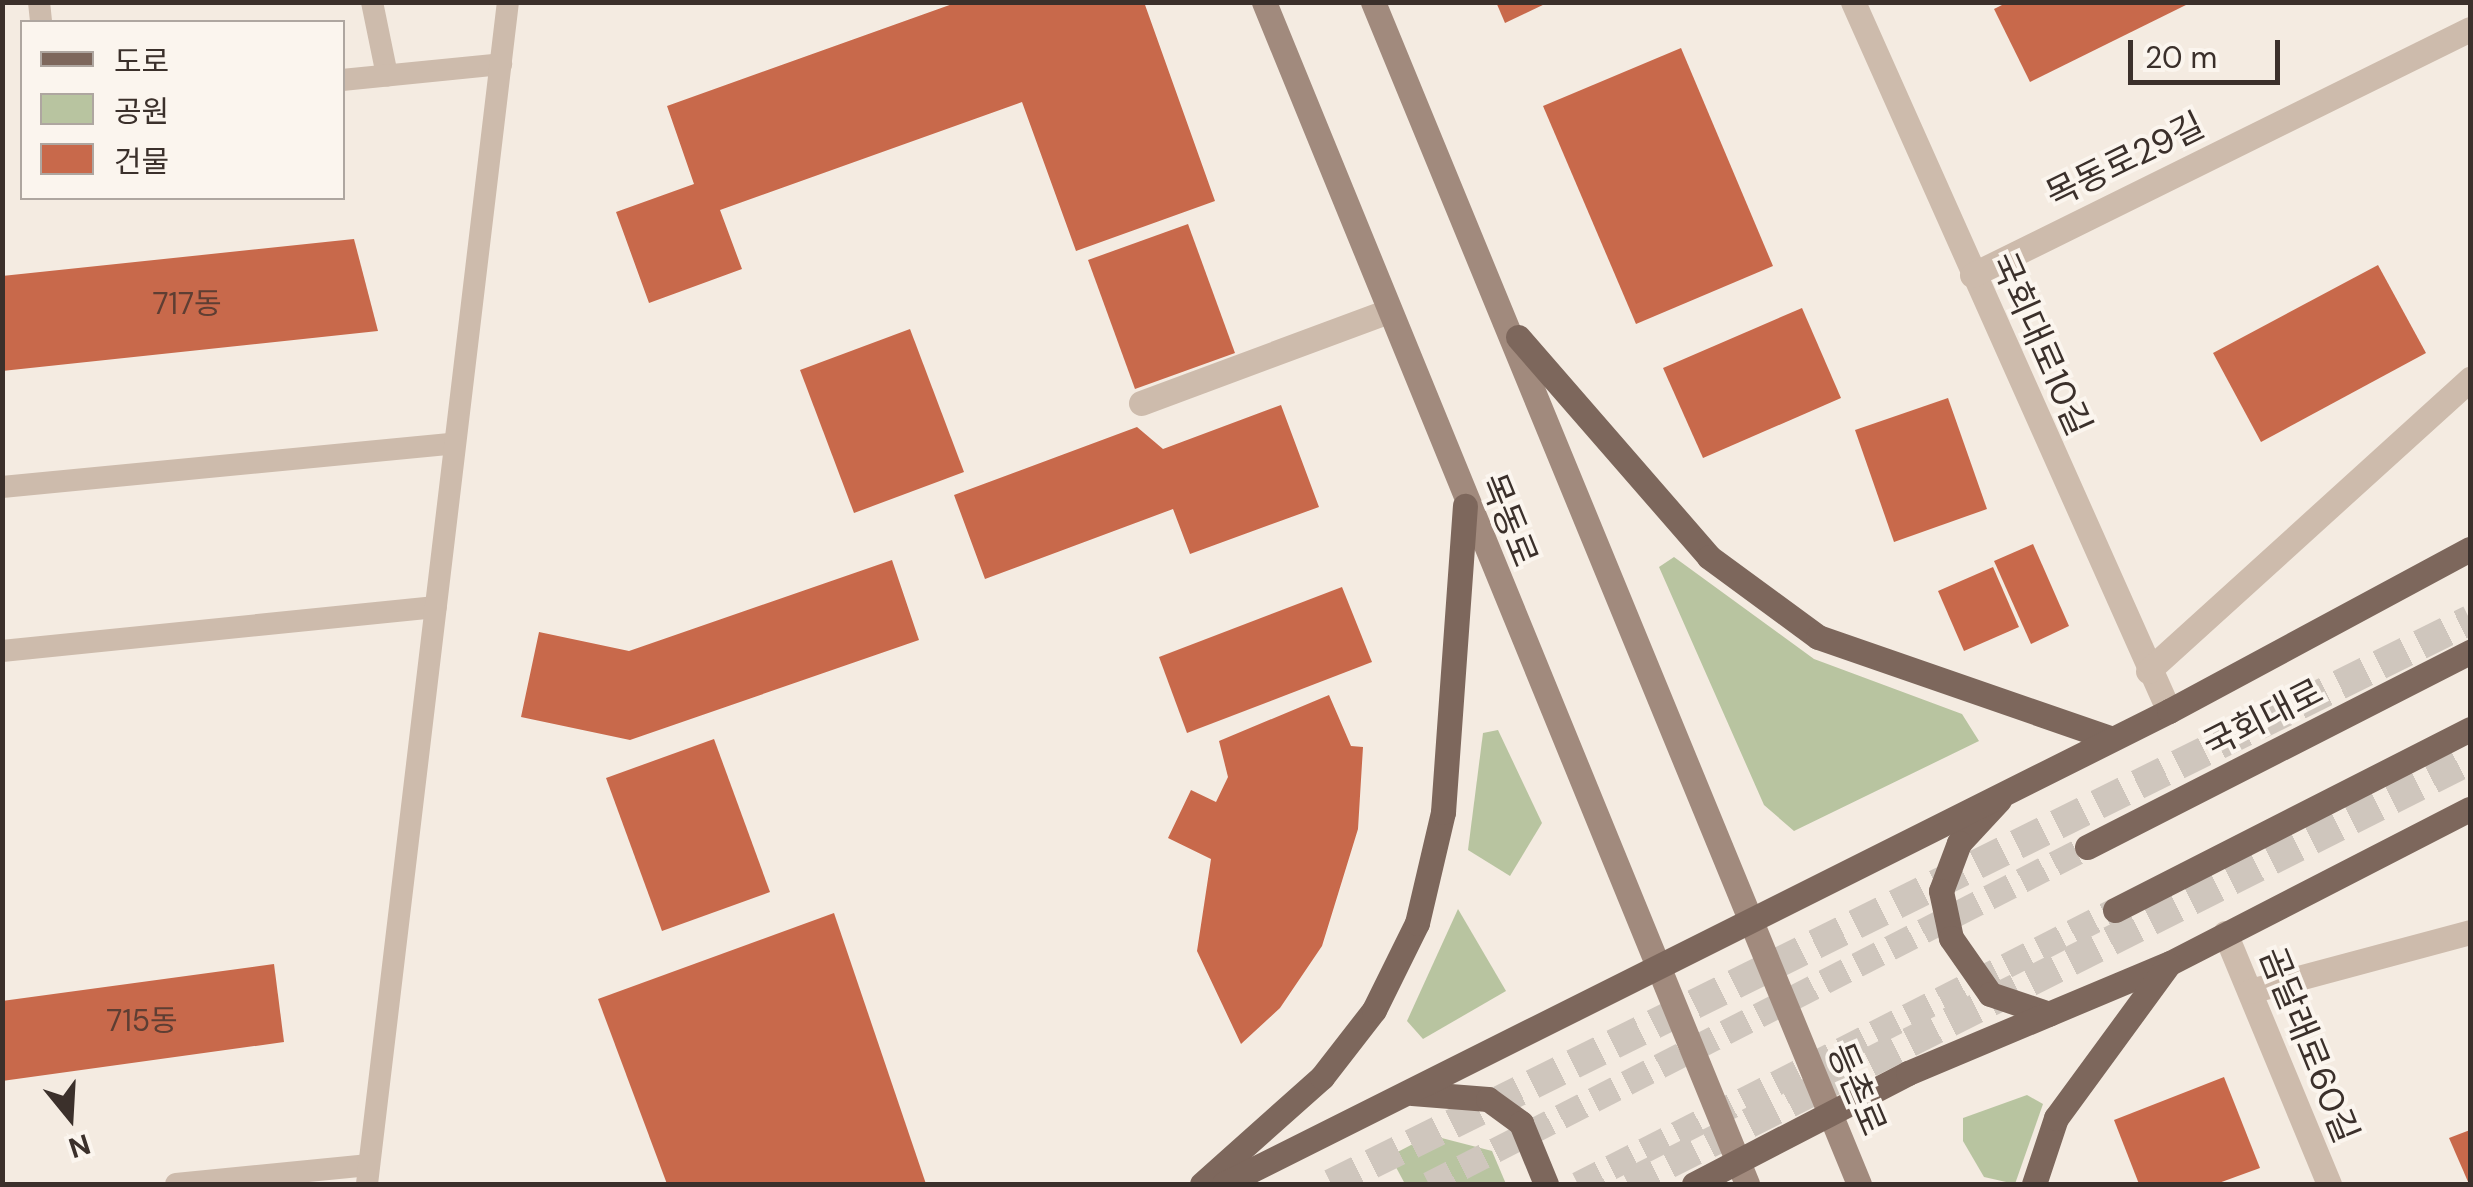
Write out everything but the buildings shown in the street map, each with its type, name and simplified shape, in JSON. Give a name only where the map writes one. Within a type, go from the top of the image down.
[{"type":"main road","name":"목동로","points":[[1264,2],[1465,506],[1742,1173]]},
{"type":"main road","points":[[1373,2],[1518,338],[1747,923]]},
{"type":"main road","points":[[1518,338],[1709,557],[1818,637],[2110,738]]},
{"type":"main road","points":[[1202,1184],[1322,1077],[1374,1010],[1417,922],[1443,812],[1465,506]]},
{"type":"main road","points":[[1224,1184],[1655,970],[2012,785],[2169,711],[2470,550]]},
{"type":"main road","name":"국회대로","points":[[2087,848],[2470,652]]},
{"type":"main road","points":[[2115,910],[2470,730]]},
{"type":"main road","points":[[2012,785],[1959,844],[1941,891],[1951,938],[1990,994],[2048,1014]]},
{"type":"main road","points":[[1694,1184],[1742,1173],[1830,1113],[2170,963],[2470,809]]},
{"type":"main road","name":"등촌로","points":[[1747,923],[1860,1184]]},
{"type":"main road","points":[[2034,1184],[2056,1118],[2170,963]]},
{"type":"main road","points":[[1402,1094],[1488,1099],[1521,1123],[1546,1184]]},
{"type":"street","name":"국회대로10길","points":[[1853,2],[2169,711]]},
{"type":"street","name":"목동로29길","points":[[1972,275],[2470,29]]},
{"type":"street","points":[[1141,403],[1388,311]]},
{"type":"street","points":[[2148,670],[2470,379]]},
{"type":"street","name":"곰달래로60길","points":[[2225,932],[2329,1184]]},
{"type":"street","points":[[2250,991],[2470,932]]},
{"type":"lane","points":[[372,2],[387,75]]},
{"type":"lane","points":[[176,1184],[368,1175],[508,2]]},
{"type":"lane","points":[[345,80],[501,64]]},
{"type":"lane","points":[[2,486],[455,443]]},
{"type":"lane","points":[[2,651],[436,607]]},
{"type":"green space","points":[[1674,557],[1814,659],[1962,714],[1979,741],[1794,831],[1764,805],[1659,567]]},
{"type":"green space","points":[[1498,730],[1542,823],[1510,876],[1468,850],[1483,733]]},
{"type":"green space","points":[[1458,909],[1506,991],[1423,1039],[1407,1021]]},
{"type":"green space","points":[[2027,1095],[2043,1104],[2015,1184],[1984,1177],[1963,1141],[1963,1118]]},
{"type":"green space","points":[[1430,1135],[1492,1151],[1506,1184],[1405,1184],[1390,1156]]},
{"type":"tunnel","points":[[1331,1184],[2470,620]]},
{"type":"tunnel","points":[[1628,1184],[2470,760]]},
{"type":"tunnel","points":[[1429,1184],[2087,847]]},
{"type":"tunnel","points":[[1578,1184],[2115,910]]}]
